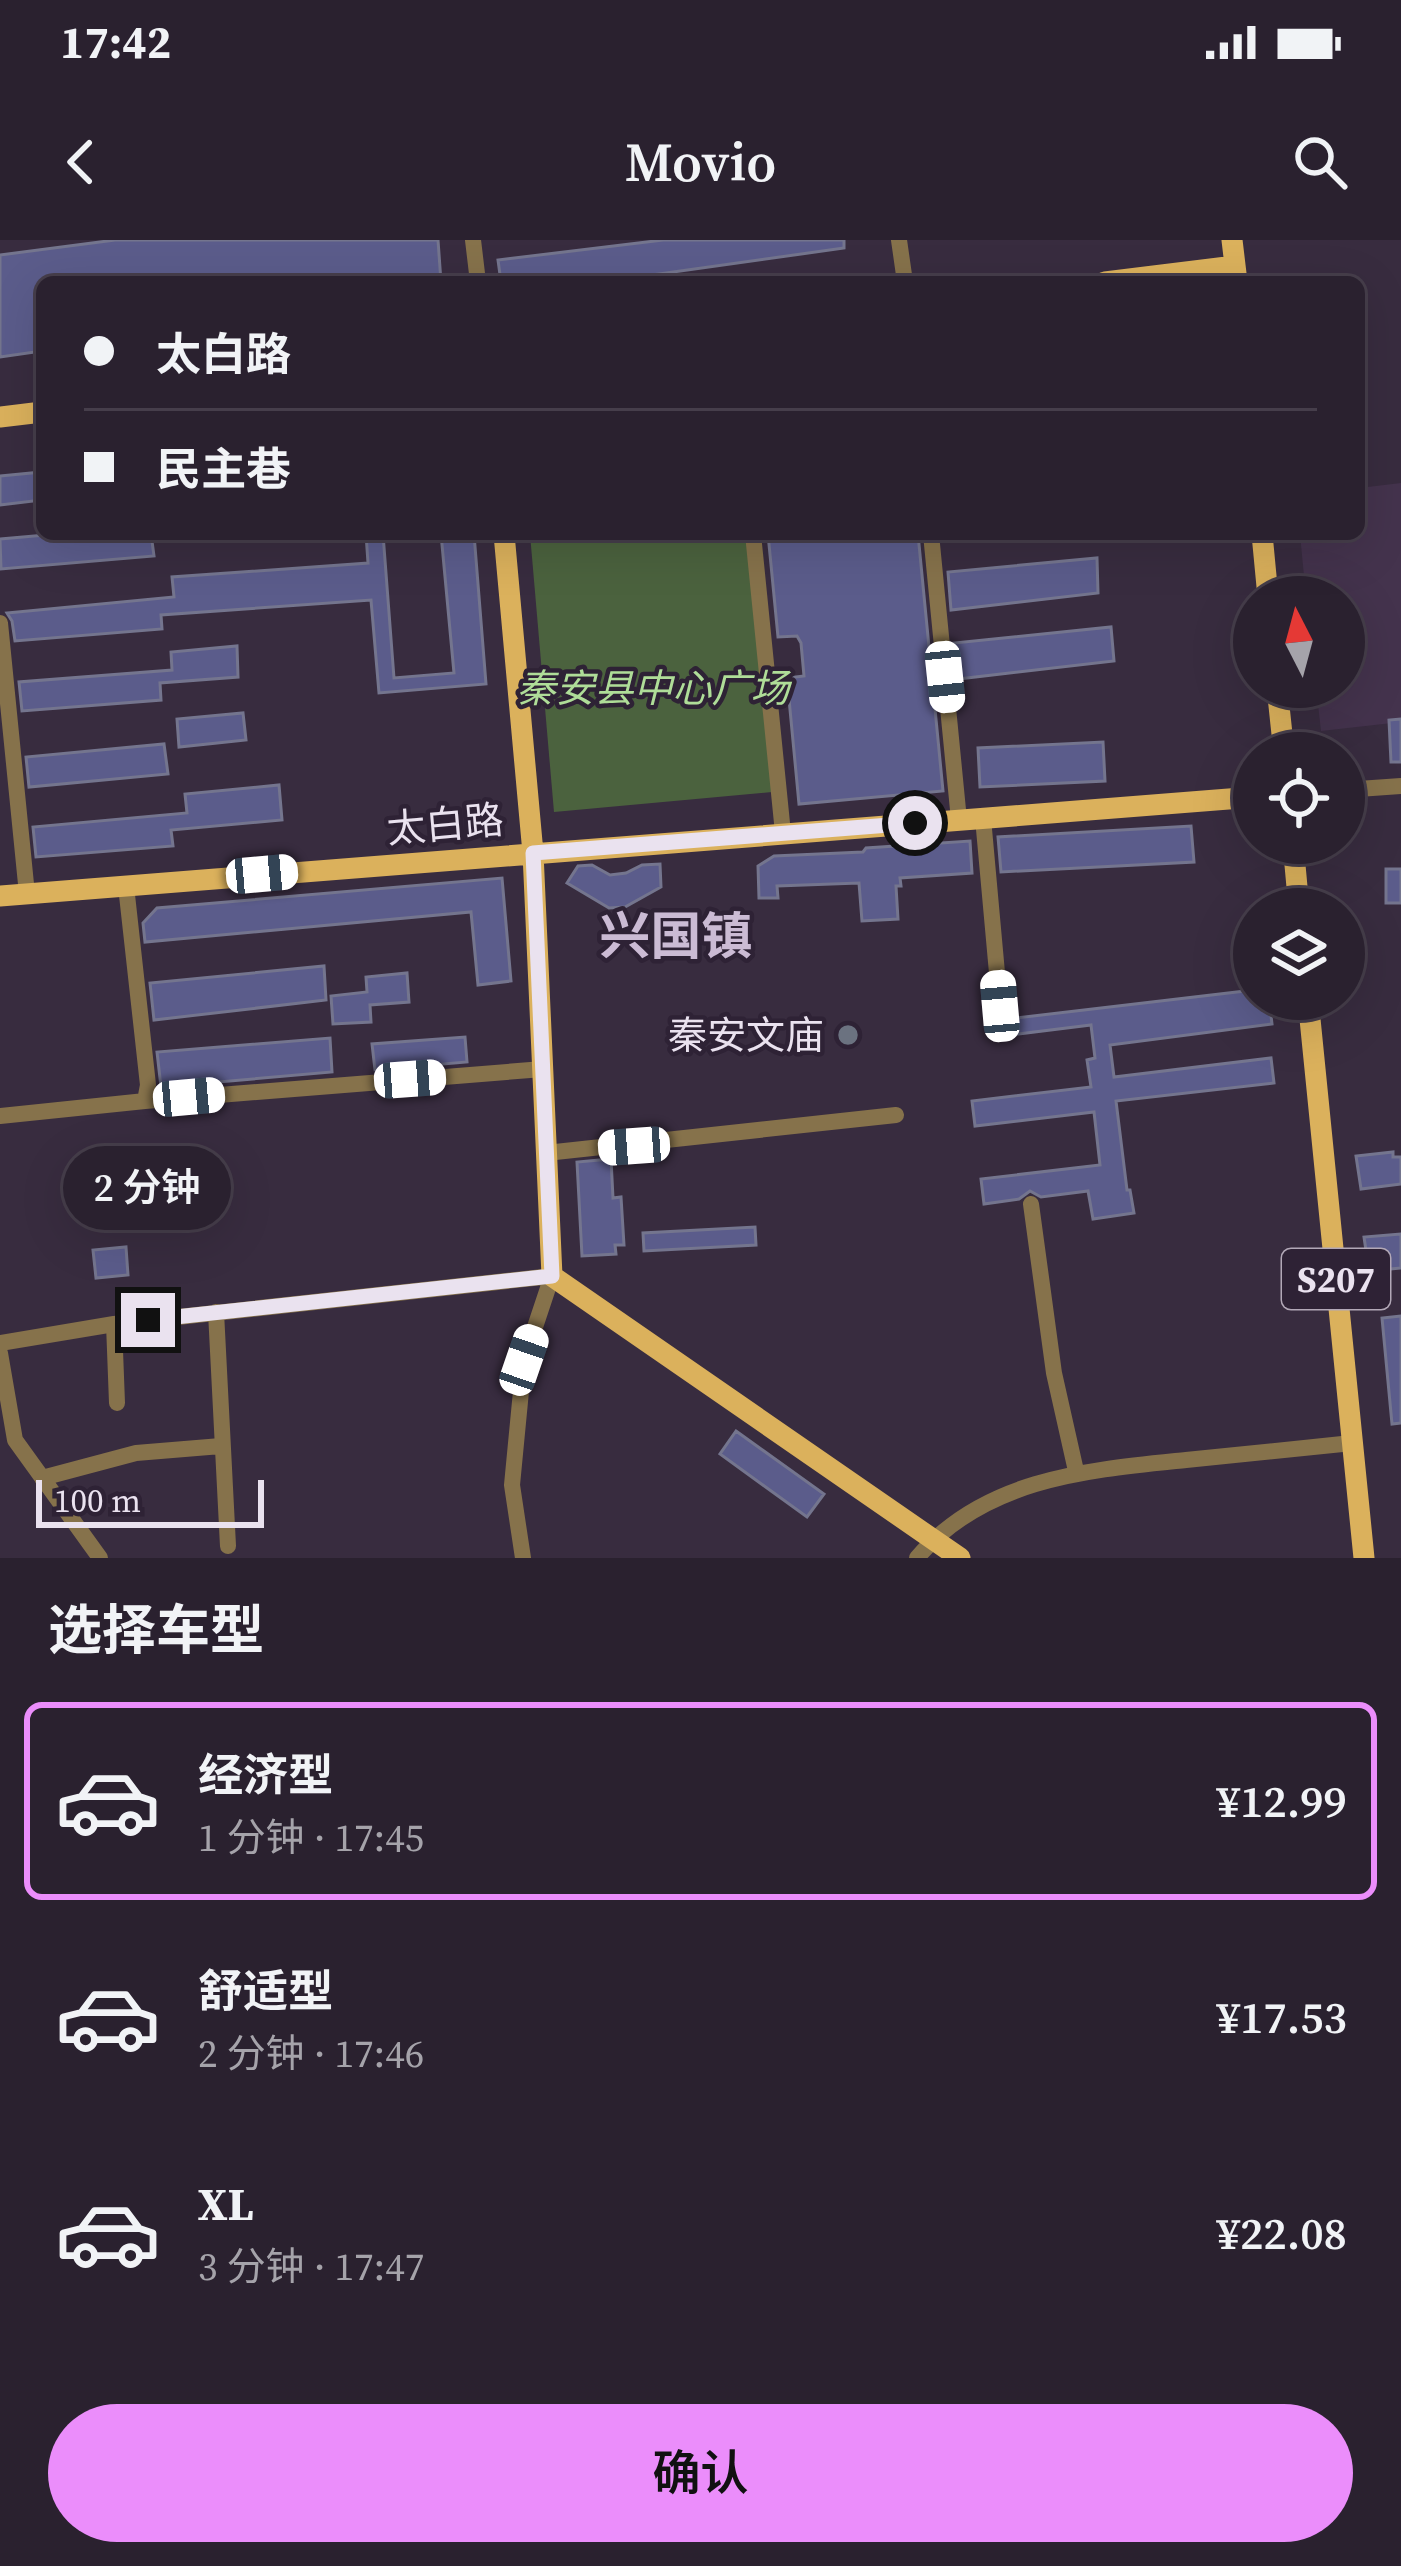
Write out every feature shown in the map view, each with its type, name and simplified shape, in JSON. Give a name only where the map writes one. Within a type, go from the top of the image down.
[{"type":"main road","points":[[1203,276],[1236,274],[1232,240]]},
{"type":"main road","points":[[0,417],[36,413]]},
{"type":"main road","points":[[505,540],[533,853],[552,1276],[960,1558]]},
{"type":"main road","points":[[1263,540],[1266,576]]},
{"type":"main road","name":"太白路","points":[[0,896],[1233,799]]},
{"type":"main road","name":"S207","points":[[1310,1020],[1364,1558]]},
{"type":"street","points":[[473,240],[477,276]]},
{"type":"street","points":[[899,240],[904,276]]},
{"type":"street","points":[[754,540],[783,833]]},
{"type":"street","points":[[932,540],[959,820]]},
{"type":"street","points":[[0,623],[27,894]]},
{"type":"street","points":[[1365,789],[1401,786]]},
{"type":"street","points":[[983,818],[1000,1006]]},
{"type":"street","points":[[126,886],[148,1085],[145,1101]]},
{"type":"street","points":[[0,1117],[543,1069]]},
{"type":"street","points":[[546,1153],[896,1115]]},
{"type":"street","points":[[1031,1204],[1054,1372],[1076,1471]]},
{"type":"street","points":[[0,1343],[114,1324],[552,1276],[524,1360],[512,1485],[524,1558]]},
{"type":"street","points":[[216,1312],[228,1546]]},
{"type":"street","points":[[114,1324],[117,1402]]},
{"type":"street","points":[[0,1353],[15,1440],[100,1558]]},
{"type":"street","points":[[917,1558],[932,1539],[991,1498],[1076,1471],[1352,1443]]},
{"type":"street","points":[[42,1478],[136,1453],[221,1446]]},
{"type":"shaded area","points":[[1401,483],[1401,722],[1321,731],[1318,708],[1365,708],[1365,576],[1304,576],[1301,540],[1365,540],[1365,487]]},
{"type":"green space","name":"秦安县中心广场","points":[[531,540],[750,540],[772,792],[554,812]]},
{"type":"building","points":[[115,240],[438,240],[441,276],[36,276],[36,352],[0,357],[0,255]]},
{"type":"building","points":[[663,240],[844,240],[844,248],[645,276],[500,276],[498,260]]},
{"type":"building","points":[[36,473],[36,501],[0,505],[0,476]]},
{"type":"building","points":[[0,539],[152,540],[154,556],[1,569]]},
{"type":"building","points":[[366,540],[383,540],[394,678],[454,673],[442,540],[474,540],[486,684],[379,693],[371,600],[161,615],[162,629],[15,641],[7,613],[174,597],[172,577],[368,563]]},
{"type":"building","points":[[769,540],[919,540],[943,791],[799,804],[787,678],[804,676],[801,643],[797,636],[778,637]]},
{"type":"building","points":[[1097,558],[1098,593],[951,610],[948,572]]},
{"type":"building","points":[[1111,627],[1114,661],[958,679],[954,643]]},
{"type":"building","points":[[237,646],[238,677],[160,683],[161,700],[22,711],[19,682],[172,670],[171,652]]},
{"type":"building","points":[[243,713],[246,740],[179,747],[177,719]]},
{"type":"building","points":[[1401,719],[1401,762],[1391,762],[1389,720]]},
{"type":"building","points":[[1103,742],[1105,781],[980,787],[978,748]]},
{"type":"building","points":[[164,744],[168,774],[29,787],[26,757]]},
{"type":"building","points":[[279,785],[282,820],[171,830],[173,846],[36,857],[33,827],[187,813],[185,794]]},
{"type":"building","points":[[1191,826],[1194,862],[1001,872],[998,837]]},
{"type":"building","points":[[970,841],[972,873],[900,878],[901,886],[896,886],[898,919],[862,921],[859,883],[777,886],[778,898],[759,898],[758,866],[774,856]]},
{"type":"building","points":[[660,864],[661,887],[625,907],[609,908],[567,883],[578,866],[592,865],[610,875]]},
{"type":"building","points":[[1386,869],[1401,869],[1401,903],[1386,903]]},
{"type":"building","points":[[502,878],[511,981],[478,985],[471,912],[145,942],[143,923],[157,908]]},
{"type":"building","points":[[324,966],[326,1000],[154,1020],[150,983]]},
{"type":"building","points":[[407,973],[409,1002],[370,1005],[371,1022],[333,1024],[331,996],[367,992],[366,977]]},
{"type":"building","points":[[1233,992],[1233,1020],[1272,1020],[1272,1024],[1110,1045],[1114,1077],[1271,1058],[1274,1083],[1116,1101],[1134,1213],[1093,1219],[1088,1191],[1041,1197],[1030,1191],[1019,1199],[984,1204],[981,1179],[1100,1165],[1094,1112],[975,1126],[972,1101],[1091,1087],[1087,1060],[1095,1058],[1091,1025],[1018,1034],[1016,1018]]},
{"type":"building","points":[[465,1037],[467,1062],[375,1070],[372,1044]]},
{"type":"building","points":[[330,1038],[332,1072],[161,1087],[157,1052]]},
{"type":"building","points":[[1393,1152],[1393,1157],[1401,1157],[1401,1184],[1361,1189],[1356,1156]]},
{"type":"building","points":[[611,1159],[613,1198],[621,1197],[624,1245],[615,1245],[616,1254],[582,1256],[577,1162]]},
{"type":"building","points":[[755,1227],[756,1245],[644,1251],[643,1233]]},
{"type":"building","points":[[1401,1234],[1401,1268],[1369,1271],[1364,1237]]},
{"type":"building","points":[[126,1247],[128,1275],[96,1278],[93,1250]]},
{"type":"building","points":[[1401,1316],[1401,1423],[1392,1424],[1382,1318]]},
{"type":"building","points":[[736,1431],[824,1494],[807,1517],[720,1454]]},
{"type":"place","name":"秦安文庙","points":[[848,1035]]},
{"type":"district","name":"兴国镇","points":[[676,936]]},
{"type":"route","points":[[148,1320],[552,1276],[533,853],[915,823]]}]
